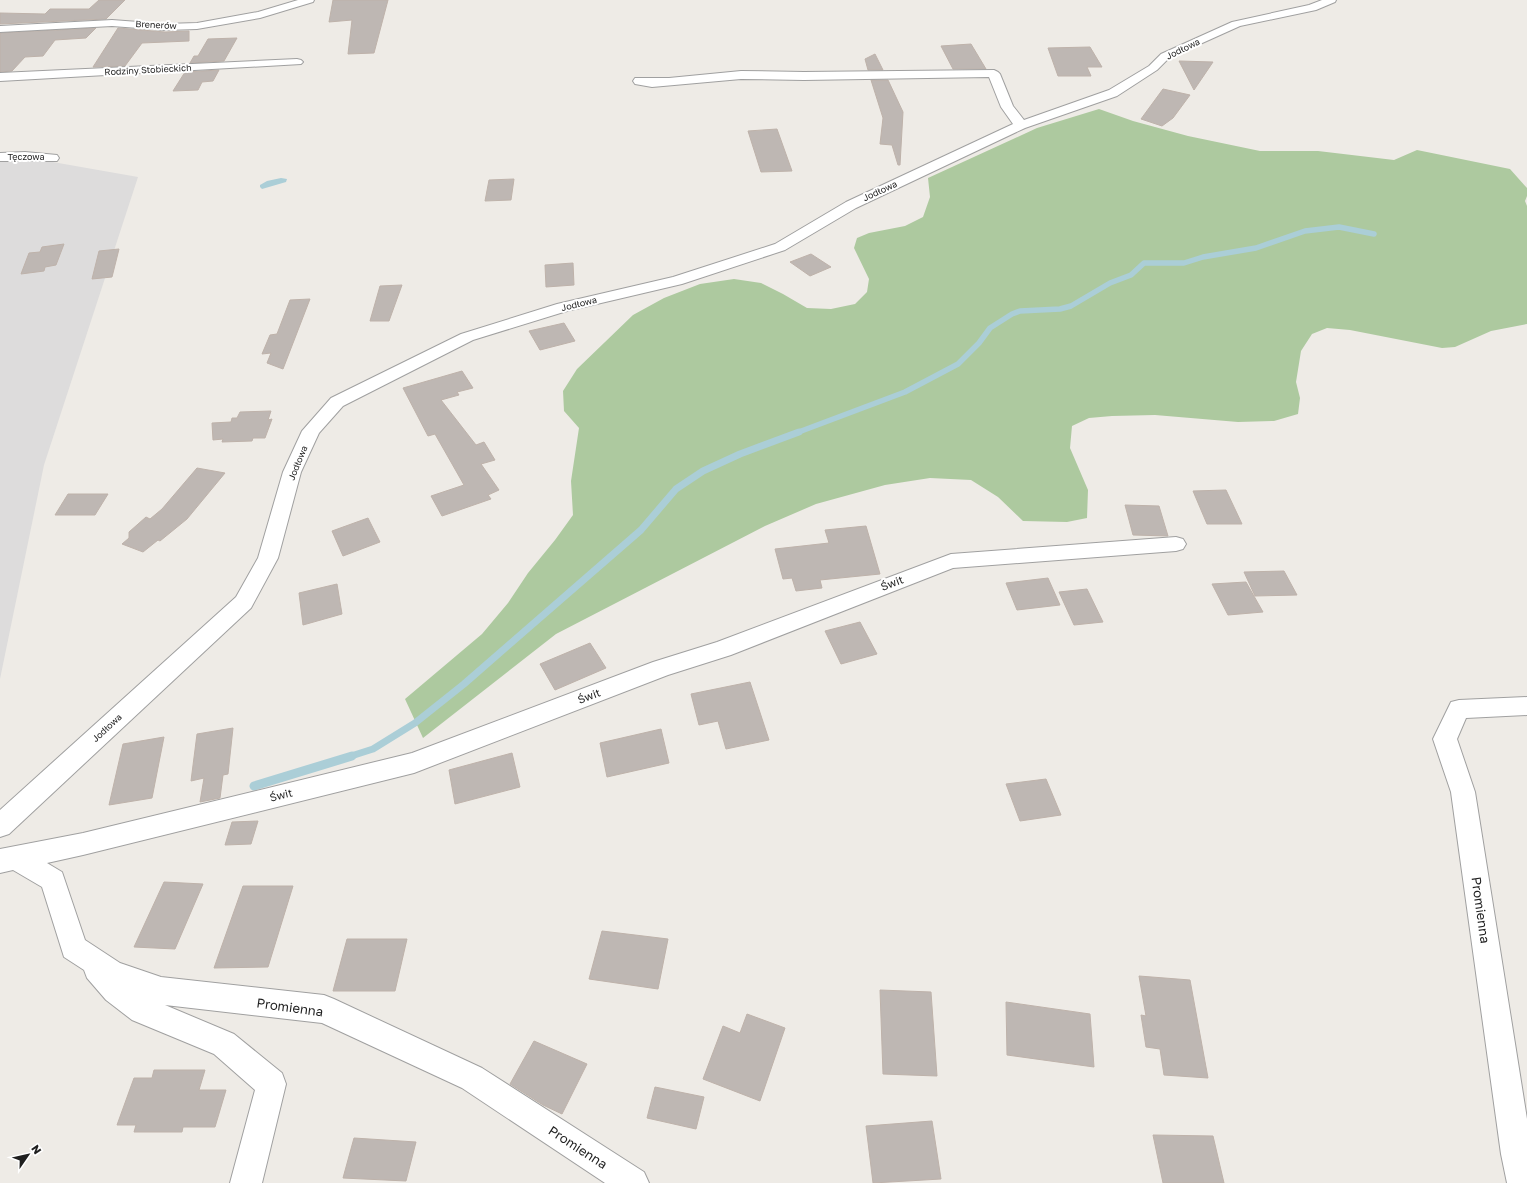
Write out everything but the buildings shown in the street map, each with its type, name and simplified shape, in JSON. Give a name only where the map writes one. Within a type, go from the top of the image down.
[{"type":"street","name":"Brenerów","points":[[0,29],[112,23],[165,27],[197,26],[260,15],[309,0]]},
{"type":"street","name":"Jodłowa","points":[[0,826],[244,602],[268,558],[292,472],[311,431],[337,402],[467,337],[563,307],[677,281],[780,247],[851,204],[1021,125],[1113,93],[1153,68],[1165,56],[1236,24],[1312,8],[1331,0]]},
{"type":"street","name":"Rodziny Stobieckich","points":[[0,77],[297,62]]},
{"type":"street","points":[[639,81],[652,83],[741,75],[804,76],[994,74],[1007,107],[1021,125]]},
{"type":"street","name":"Tęczowa","points":[[0,157],[25,156],[52,158]]},
{"type":"street","name":"Świt","points":[[8,859],[98,840],[414,763],[661,668],[723,649],[951,561],[1176,544]]},
{"type":"street","name":"Promienna","points":[[1523,1183],[1517,1154],[1463,792],[1445,739],[1459,709],[1527,706]]},
{"type":"street","name":"Promienna","points":[[8,859],[53,880],[74,948],[112,973],[161,991],[324,1009],[472,1078],[633,1183]]},
{"type":"street","points":[[87,957],[116,990],[142,1010],[224,1044],[271,1084],[246,1183]]},
{"type":"shaded area","points":[[30,158],[138,177],[44,465],[0,679],[0,162]]},
{"type":"green space","points":[[1099,109],[1133,121],[1188,136],[1260,151],[1318,151],[1394,160],[1417,150],[1510,169],[1527,188],[1527,196],[1525,201],[1527,206],[1527,324],[1491,331],[1455,347],[1442,348],[1350,330],[1327,328],[1312,334],[1301,351],[1296,382],[1300,398],[1298,414],[1274,421],[1238,422],[1155,415],[1089,418],[1072,426],[1070,448],[1088,490],[1087,518],[1067,522],[1023,521],[998,497],[971,480],[930,478],[885,485],[816,504],[765,526],[556,634],[423,738],[405,699],[482,634],[508,603],[528,573],[573,515],[571,481],[579,428],[564,411],[563,391],[577,369],[633,315],[664,298],[700,284],[734,279],[761,283],[807,308],[831,309],[855,304],[867,292],[869,279],[854,248],[857,238],[869,233],[905,226],[923,217],[930,197],[928,178],[1037,128]]},
{"type":"water","points":[[281,178],[287,179],[286,182],[262,189],[260,187],[260,185],[267,181]]},
{"type":"waterway","points":[[796,433],[905,392],[958,364],[979,343],[990,328],[1012,314],[1020,311],[1060,309],[1071,306],[1110,283],[1131,275],[1144,263],[1184,263],[1203,257],[1256,248],[1305,231],[1339,227],[1374,234]]},
{"type":"waterway","points":[[348,757],[373,749],[415,723],[464,684],[641,530],[676,489],[703,471],[740,454],[799,432]]},
{"type":"waterway","points":[[254,786],[352,756]]}]
